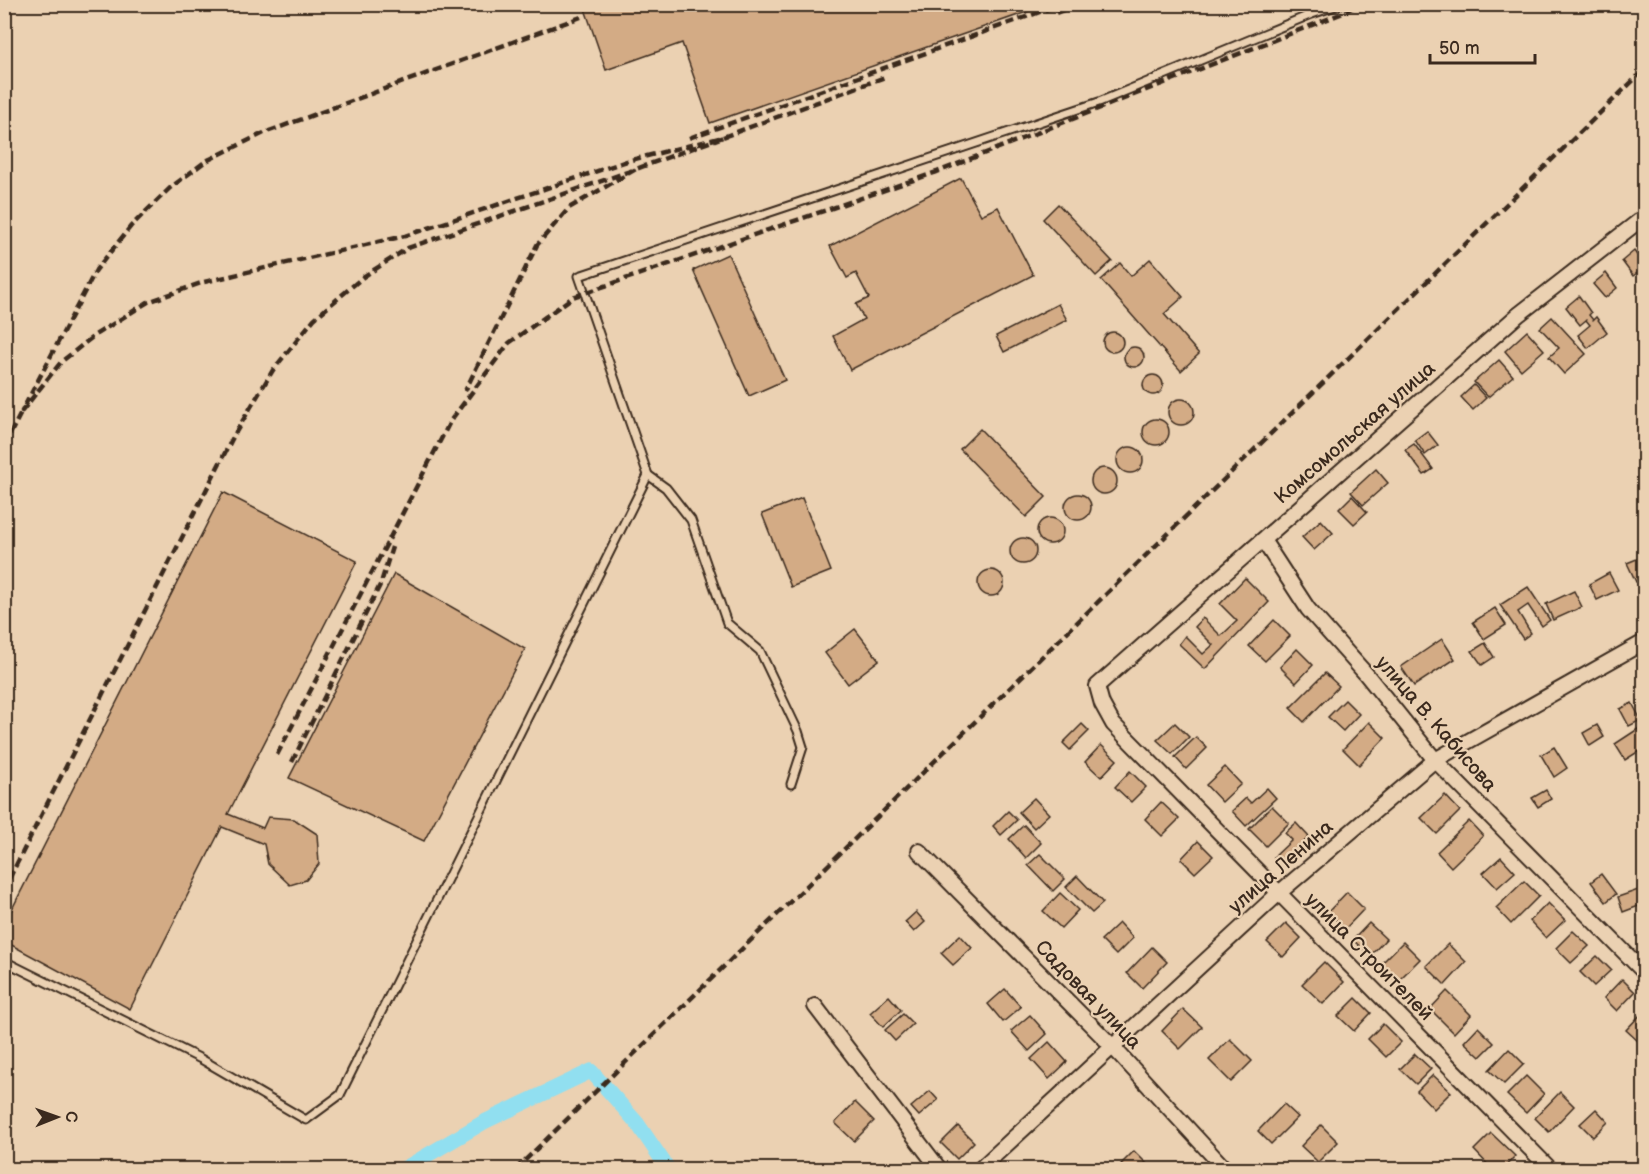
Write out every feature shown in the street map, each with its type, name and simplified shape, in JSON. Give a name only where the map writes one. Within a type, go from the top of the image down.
[{"type":"street","name":"Комсомольская улица","points":[[1097,686],[1518,315],[1644,217]]},
{"type":"street","name":"улица В. Кабисова","points":[[1263,540],[1308,609],[1366,674],[1435,760],[1644,972]]},
{"type":"street","name":"улица Ленина","points":[[979,1170],[1279,893],[1435,760],[1644,642]]},
{"type":"street","name":"улица Строителей","points":[[1097,686],[1102,704],[1113,724],[1551,1170]]},
{"type":"street","name":"Садовая улица","points":[[919,851],[1112,1046],[1226,1170]]},
{"type":"street","points":[[814,1006],[940,1170]]},
{"type":"lane","points":[[791,784],[803,747],[798,731],[760,651],[727,623],[691,520],[666,488],[648,475],[579,276],[1099,102],[1341,4]]},
{"type":"lane","points":[[4,961],[201,1059],[306,1120],[340,1095],[648,475]]},
{"type":"building","points":[[590,4],[1040,4],[1041,7],[710,123],[682,43],[606,70],[584,6]]},
{"type":"building","points":[[961,178],[981,215],[998,207],[1033,275],[850,370],[833,336],[864,319],[856,304],[869,298],[856,273],[847,278],[830,246]]},
{"type":"building","points":[[1058,204],[1112,261],[1096,276],[1043,219]]},
{"type":"building","points":[[1634,251],[1644,268],[1633,276],[1622,261]]},
{"type":"building","points":[[728,254],[785,380],[749,396],[693,270]]},
{"type":"building","points":[[1150,259],[1183,297],[1164,314],[1199,354],[1181,371],[1101,280],[1120,263],[1131,276]]},
{"type":"building","points":[[1606,273],[1617,288],[1605,298],[1593,284]]},
{"type":"building","points":[[1579,296],[1591,313],[1589,315],[1593,320],[1596,317],[1607,332],[1588,348],[1578,335],[1590,325],[1586,320],[1580,325],[1566,307]]},
{"type":"building","points":[[1058,304],[1067,320],[1004,352],[996,336]]},
{"type":"building","points":[[1552,317],[1586,354],[1564,374],[1549,357],[1559,348],[1540,328]]},
{"type":"building","points":[[1527,331],[1544,350],[1521,370],[1505,351]]},
{"type":"building","points":[[1113,332],[1120,335],[1123,342],[1120,349],[1113,352],[1106,349],[1103,342],[1106,335]]},
{"type":"building","points":[[1134,347],[1141,350],[1144,357],[1141,364],[1134,367],[1127,364],[1124,357],[1127,350]]},
{"type":"building","points":[[1499,360],[1513,376],[1488,397],[1474,382]]},
{"type":"building","points":[[1153,375],[1160,378],[1163,385],[1160,392],[1153,395],[1146,392],[1143,385],[1146,378]]},
{"type":"building","points":[[1474,385],[1486,398],[1473,410],[1461,397]]},
{"type":"building","points":[[1181,399],[1190,403],[1194,412],[1190,421],[1181,425],[1172,421],[1168,412],[1172,403]]},
{"type":"building","points":[[1156,419],[1165,423],[1169,432],[1165,441],[1156,445],[1147,441],[1143,432],[1147,423]]},
{"type":"building","points":[[980,429],[1046,497],[1026,517],[960,449]]},
{"type":"building","points":[[1427,431],[1438,445],[1425,455],[1415,440]]},
{"type":"building","points":[[1414,444],[1433,469],[1424,475],[1405,450]]},
{"type":"building","points":[[1130,447],[1139,451],[1143,460],[1139,469],[1130,473],[1121,469],[1117,460],[1121,451]]},
{"type":"building","points":[[1104,468],[1113,472],[1117,481],[1113,490],[1104,494],[1095,490],[1091,481],[1095,472]]},
{"type":"building","points":[[1376,469],[1388,483],[1363,505],[1351,492]]},
{"type":"building","points":[[223,492],[357,561],[228,814],[263,828],[268,817],[294,819],[317,834],[319,864],[306,880],[290,885],[268,864],[264,844],[222,827],[130,1009],[4,941],[4,925]]},
{"type":"building","points":[[1078,494],[1087,498],[1091,507],[1087,516],[1078,520],[1069,516],[1065,507],[1069,498]]},
{"type":"building","points":[[1352,496],[1367,512],[1354,524],[1339,509]]},
{"type":"building","points":[[802,498],[831,571],[791,587],[762,514]]},
{"type":"building","points":[[1050,518],[1059,522],[1063,531],[1059,540],[1050,544],[1041,540],[1037,531],[1041,522]]},
{"type":"building","points":[[1321,520],[1333,533],[1314,550],[1302,537]]},
{"type":"building","points":[[1023,538],[1032,542],[1036,551],[1032,560],[1023,564],[1014,560],[1010,551],[1014,542]]},
{"type":"building","points":[[1644,556],[1644,578],[1636,582],[1627,563]]},
{"type":"building","points":[[991,570],[1000,574],[1004,583],[1000,592],[991,596],[982,592],[978,583],[982,574]]},
{"type":"building","points":[[1609,573],[1618,590],[1597,600],[1589,584]]},
{"type":"building","points":[[394,574],[525,649],[424,841],[289,778]]},
{"type":"building","points":[[1245,578],[1269,602],[1205,669],[1179,644],[1185,636],[1203,654],[1213,645],[1195,627],[1203,618],[1221,636],[1237,621],[1220,604]]},
{"type":"building","points":[[1528,587],[1550,620],[1542,626],[1528,605],[1518,612],[1531,633],[1523,639],[1500,605]]},
{"type":"building","points":[[1574,591],[1582,607],[1553,620],[1546,604]]},
{"type":"building","points":[[1495,608],[1506,625],[1484,639],[1473,622]]},
{"type":"building","points":[[1274,620],[1290,636],[1265,661],[1249,646]]},
{"type":"building","points":[[855,629],[879,660],[848,684],[825,653]]},
{"type":"building","points":[[1442,639],[1455,659],[1414,686],[1401,667]]},
{"type":"building","points":[[1485,643],[1494,657],[1482,665],[1472,651]]},
{"type":"building","points":[[1297,649],[1313,665],[1296,683],[1280,667]]},
{"type":"building","points":[[1325,673],[1339,686],[1304,722],[1290,708]]},
{"type":"building","points":[[1345,700],[1359,714],[1343,731],[1328,717]]},
{"type":"building","points":[[1632,703],[1641,720],[1629,726],[1620,709]]},
{"type":"building","points":[[1369,722],[1385,738],[1359,765],[1343,749]]},
{"type":"building","points":[[1175,723],[1189,737],[1172,754],[1157,740]]},
{"type":"building","points":[[1082,724],[1089,731],[1070,750],[1063,743]]},
{"type":"building","points":[[1597,725],[1604,737],[1590,746],[1583,733]]},
{"type":"building","points":[[1644,725],[1644,748],[1625,760],[1615,744]]},
{"type":"building","points":[[1196,737],[1207,748],[1186,769],[1175,757]]},
{"type":"building","points":[[1101,745],[1117,760],[1101,777],[1085,762]]},
{"type":"building","points":[[1554,747],[1567,768],[1554,777],[1541,755]]},
{"type":"building","points":[[1225,767],[1241,784],[1222,802],[1206,785]]},
{"type":"building","points":[[1130,771],[1146,787],[1131,802],[1115,787]]},
{"type":"building","points":[[1267,788],[1276,798],[1246,826],[1232,811],[1246,798],[1251,803]]},
{"type":"building","points":[[1546,790],[1551,799],[1538,807],[1532,798]]},
{"type":"building","points":[[1445,795],[1460,811],[1437,834],[1421,818]]},
{"type":"building","points":[[1034,798],[1049,814],[1034,828],[1019,812]]},
{"type":"building","points":[[1161,802],[1179,819],[1162,836],[1145,819]]},
{"type":"building","points":[[1272,806],[1289,823],[1266,846],[1249,829]]},
{"type":"building","points":[[1008,811],[1017,820],[1001,835],[993,826]]},
{"type":"building","points":[[1469,821],[1483,836],[1451,867],[1437,852]]},
{"type":"building","points":[[1296,823],[1309,837],[1281,864],[1274,857],[1292,840],[1285,833]]},
{"type":"building","points":[[1024,825],[1041,843],[1026,858],[1009,839]]},
{"type":"building","points":[[1198,841],[1213,856],[1195,873],[1181,859]]},
{"type":"building","points":[[1040,854],[1065,879],[1053,891],[1028,865]]},
{"type":"building","points":[[1501,857],[1515,872],[1497,888],[1483,873]]},
{"type":"building","points":[[1601,874],[1616,894],[1606,902],[1591,882]]},
{"type":"building","points":[[1077,876],[1103,903],[1092,913],[1066,887]]},
{"type":"building","points":[[1524,881],[1539,896],[1511,924],[1496,908]]},
{"type":"building","points":[[1644,888],[1644,904],[1623,912],[1618,897]]},
{"type":"building","points":[[1347,892],[1364,909],[1345,929],[1328,912]]},
{"type":"building","points":[[1060,893],[1078,910],[1061,928],[1043,911]]},
{"type":"building","points":[[1548,903],[1565,920],[1546,938],[1530,921]]},
{"type":"building","points":[[916,912],[925,922],[914,932],[905,922]]},
{"type":"building","points":[[1119,923],[1133,938],[1116,955],[1101,940]]},
{"type":"building","points":[[1286,923],[1301,938],[1283,957],[1267,942]]},
{"type":"building","points":[[1369,923],[1386,939],[1370,956],[1353,940]]},
{"type":"building","points":[[1573,931],[1589,946],[1571,963],[1556,948]]},
{"type":"building","points":[[960,935],[972,948],[953,965],[941,953]]},
{"type":"building","points":[[1403,942],[1420,959],[1397,982],[1380,965]]},
{"type":"building","points":[[1448,944],[1466,962],[1445,985],[1426,966]]},
{"type":"building","points":[[1152,947],[1167,962],[1142,988],[1127,973]]},
{"type":"building","points":[[1597,956],[1611,970],[1594,986],[1580,972]]},
{"type":"building","points":[[1324,962],[1344,982],[1323,1004],[1302,984]]},
{"type":"building","points":[[1622,979],[1635,992],[1617,1011],[1604,998]]},
{"type":"building","points":[[1005,989],[1021,1007],[1003,1022],[988,1004]]},
{"type":"building","points":[[1447,991],[1471,1015],[1454,1033],[1430,1009]]},
{"type":"building","points":[[889,996],[901,1010],[883,1027],[870,1013]]},
{"type":"building","points":[[1356,998],[1371,1013],[1354,1031],[1338,1016]]},
{"type":"building","points":[[1183,1009],[1202,1027],[1180,1049],[1162,1031]]},
{"type":"building","points":[[1644,1011],[1644,1037],[1639,1042],[1626,1030]]},
{"type":"building","points":[[903,1014],[913,1024],[895,1041],[885,1030]]},
{"type":"building","points":[[1030,1015],[1047,1034],[1029,1051],[1011,1031]]},
{"type":"building","points":[[1383,1024],[1401,1042],[1386,1057],[1368,1039]]},
{"type":"building","points":[[1478,1027],[1494,1043],[1480,1057],[1464,1042]]},
{"type":"building","points":[[1230,1039],[1252,1061],[1231,1082],[1209,1060]]},
{"type":"building","points":[[1049,1042],[1067,1062],[1049,1079],[1031,1059]]},
{"type":"building","points":[[1509,1049],[1524,1064],[1504,1084],[1489,1070]]},
{"type":"building","points":[[1415,1054],[1431,1069],[1416,1084],[1400,1069]]},
{"type":"building","points":[[1433,1075],[1451,1092],[1434,1109],[1417,1091]]},
{"type":"building","points":[[1526,1076],[1544,1094],[1526,1113],[1507,1095]]},
{"type":"building","points":[[930,1091],[938,1100],[919,1116],[911,1107]]},
{"type":"building","points":[[1560,1092],[1574,1106],[1549,1132],[1535,1118]]},
{"type":"building","points":[[855,1102],[874,1121],[854,1141],[835,1123]]},
{"type":"building","points":[[1284,1104],[1298,1117],[1271,1144],[1258,1131]]},
{"type":"building","points":[[1596,1109],[1608,1122],[1593,1137],[1580,1124]]},
{"type":"building","points":[[1321,1125],[1338,1142],[1318,1162],[1301,1146]]},
{"type":"building","points":[[958,1126],[974,1142],[957,1159],[941,1143]]},
{"type":"building","points":[[1491,1133],[1515,1156],[1502,1170],[1493,1170],[1474,1150]]},
{"type":"building","points":[[1134,1151],[1153,1170],[1126,1170],[1121,1164]]},
{"type":"building","points":[[1353,1162],[1361,1170],[1346,1170]]},
{"type":"waterway","points":[[402,1170],[484,1122],[591,1071],[637,1123],[669,1170]]},
{"type":"railway","points":[[689,138],[1062,4]]},
{"type":"railway","points":[[1056,13],[1079,4]]},
{"type":"railway","points":[[277,755],[451,420],[509,343],[573,297],[937,172],[1343,13],[1358,4]]},
{"type":"railway","points":[[581,17],[264,133],[206,161],[170,188],[131,226],[96,270],[22,411],[61,362],[95,335],[148,302],[204,282],[405,236],[627,161],[723,137],[636,169]]},
{"type":"railway","points":[[515,1170],[1644,70]]},
{"type":"railway","points":[[723,137],[885,77]]},
{"type":"railway","points":[[9,879],[233,437],[273,370],[314,319],[363,277],[408,248],[636,169],[569,208],[537,245],[465,391]]},
{"type":"railway","points":[[4,446],[22,411]]},
{"type":"railway","points":[[292,762],[381,583],[392,547]]}]
